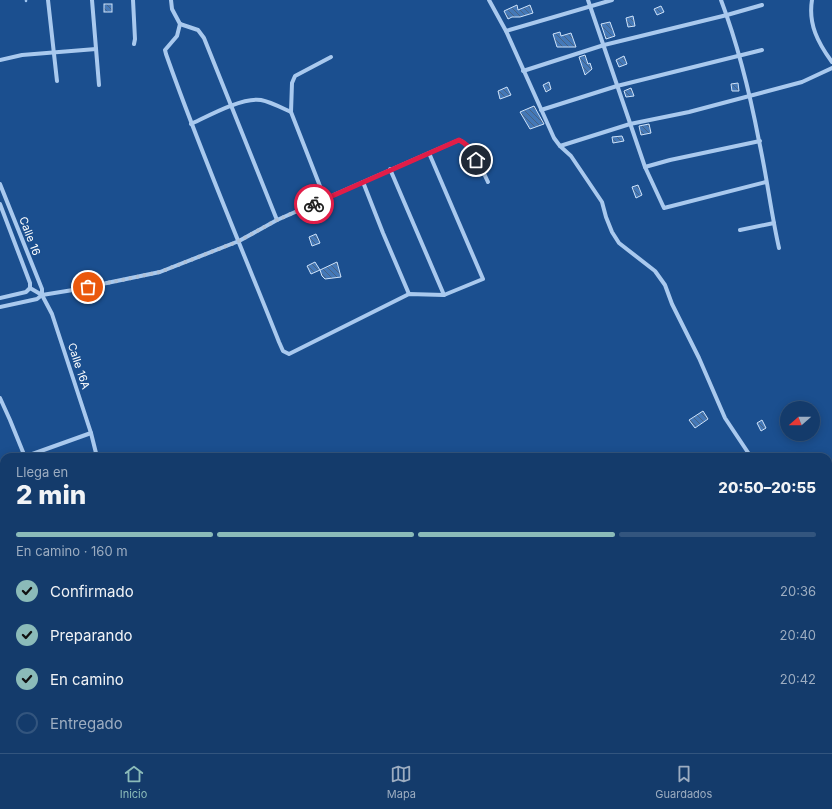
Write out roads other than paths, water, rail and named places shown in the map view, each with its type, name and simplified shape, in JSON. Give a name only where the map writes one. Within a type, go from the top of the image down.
[{"type":"street","points":[[48,0],[57,81]]},
{"type":"street","points":[[92,0],[99,85]]},
{"type":"street","points":[[133,0],[136,39],[134,44]]},
{"type":"street","points":[[171,0],[172,9],[180,24],[177,36],[165,50],[191,124],[283,351],[289,354],[409,294],[444,295],[483,279],[429,153]]},
{"type":"street","points":[[489,0],[506,31],[554,138],[571,156],[602,202],[612,232],[619,243],[655,272],[665,285],[672,304],[699,358],[725,418],[748,453]]},
{"type":"street","points":[[588,0],[645,167],[664,208],[766,182]]},
{"type":"street","points":[[506,31],[612,0]]},
{"type":"street","points":[[722,0],[760,141],[766,182],[779,248]]},
{"type":"street","points":[[812,0],[810,12],[815,33],[822,49],[832,62]]},
{"type":"street","points":[[523,71],[604,45],[762,5]]},
{"type":"street","points":[[180,24],[198,30],[204,38],[277,220]]},
{"type":"street","points":[[0,60],[22,55],[96,49]]},
{"type":"street","points":[[541,110],[617,86],[762,50]]},
{"type":"street","points":[[325,199],[291,112],[292,82],[295,76],[331,57]]},
{"type":"street","points":[[560,146],[630,124],[689,112],[802,82],[832,68]]},
{"type":"street","points":[[191,124],[231,106],[253,100],[262,100],[291,112]]},
{"type":"street","points":[[0,307],[37,299],[42,295],[160,272],[239,241],[277,220],[390,169],[459,140],[465,142],[470,149],[488,182]]},
{"type":"street","points":[[645,167],[670,160],[760,141]]},
{"type":"street","points":[[390,169],[444,295]]},
{"type":"street","points":[[363,182],[382,234],[409,294]]},
{"type":"street","name":"Calle 16","points":[[0,184],[42,289],[42,295]]},
{"type":"street","points":[[0,198],[5,197]]},
{"type":"street","name":"Calle 16","points":[[0,204],[30,283],[30,288]]},
{"type":"street","points":[[740,230],[774,223]]},
{"type":"street","points":[[0,298],[26,292],[30,288],[42,295]]},
{"type":"street","name":"Calle 16A","points":[[42,295],[54,322],[91,433],[96,453]]},
{"type":"street","points":[[0,398],[22,453]]},
{"type":"street","points":[[35,453],[91,433]]}]
